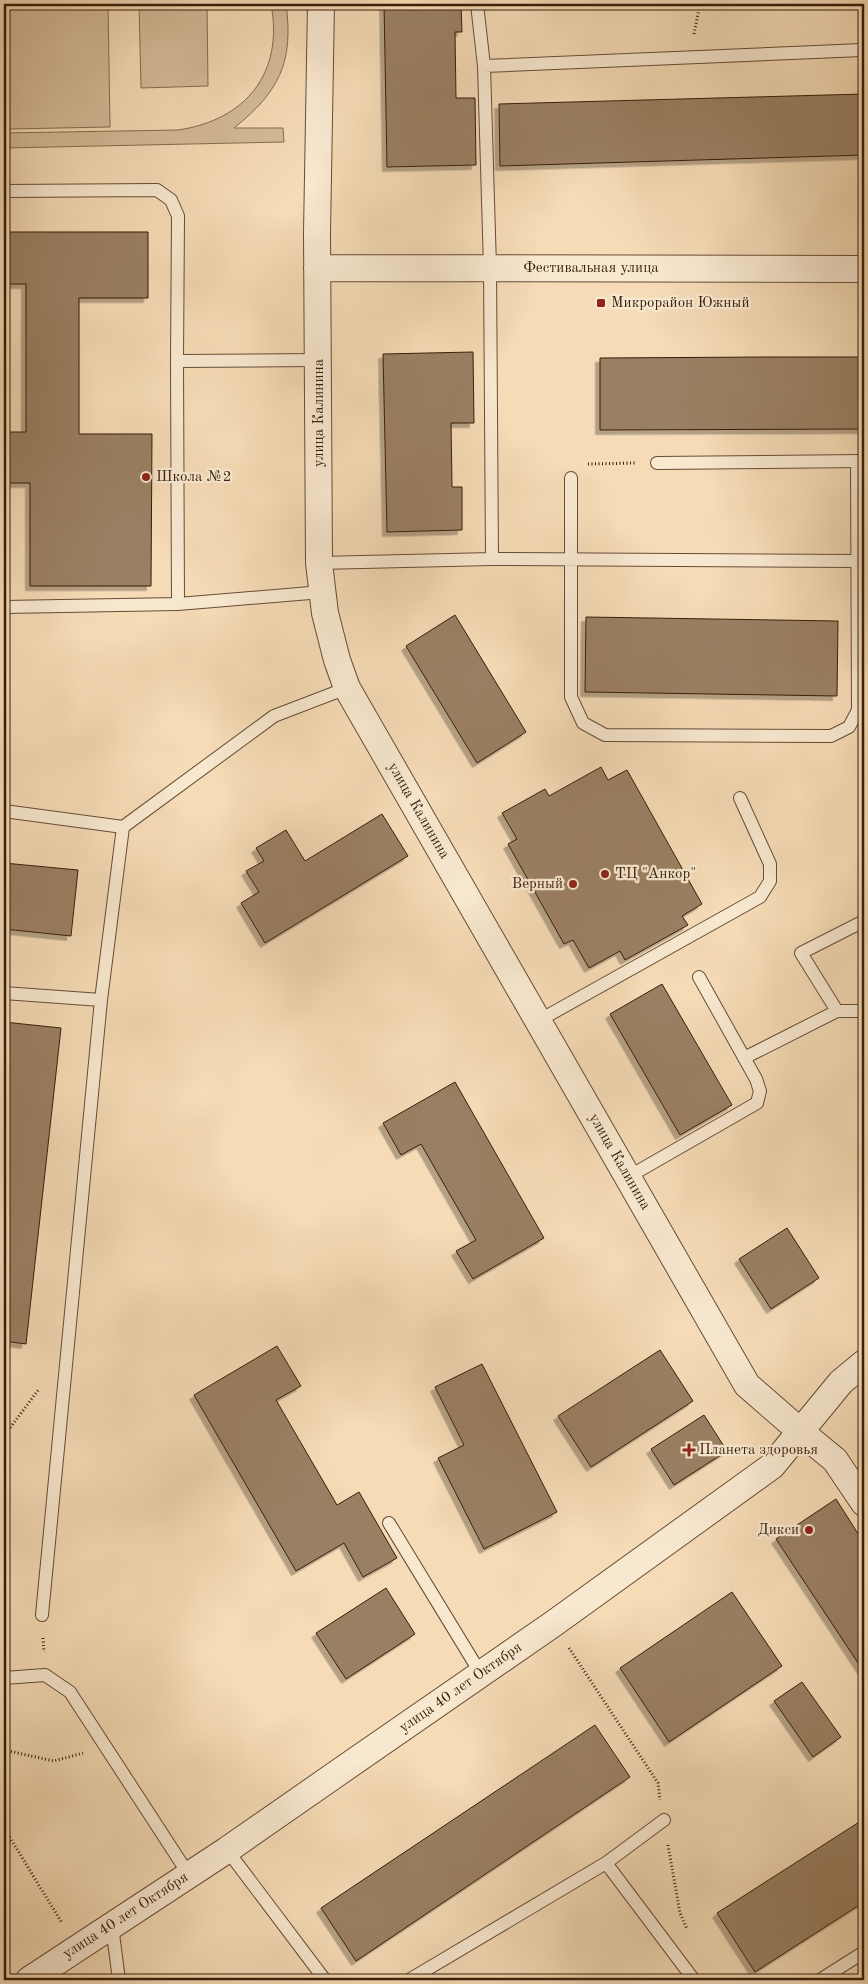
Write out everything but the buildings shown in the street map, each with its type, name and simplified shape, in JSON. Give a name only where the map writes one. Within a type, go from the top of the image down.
[{"type":"street","name":"улица Калинина","points":[[321,4],[317,268],[320,563],[327,622],[347,688],[747,1385],[835,1460],[864,1503]]},
{"type":"street","name":"Фестивальная улица","points":[[317,268],[864,269]]},
{"type":"street","name":"улица 40 лет Октября","points":[[29,1980],[227,1850],[553,1624],[772,1466],[841,1382],[864,1363]]},
{"type":"lane","points":[[477,4],[484,66],[490,267],[492,559]]},
{"type":"lane","points":[[484,66],[862,50]]},
{"type":"lane","points":[[4,191],[157,190],[171,200],[178,216],[178,604]]},
{"type":"lane","points":[[177,361],[319,360]]},
{"type":"lane","points":[[571,478],[571,697],[583,723],[605,735],[831,736],[849,727],[858,710],[858,561],[861,461],[657,463]]},
{"type":"lane","points":[[320,563],[492,559],[858,561]]},
{"type":"lane","points":[[4,607],[178,604],[322,592]]},
{"type":"lane","points":[[4,811],[123,827],[274,716],[347,688]]},
{"type":"lane","points":[[538,1021],[760,897],[770,881],[770,864],[740,798]]},
{"type":"lane","points":[[42,1615],[101,1000],[123,827]]},
{"type":"lane","points":[[836,1011],[801,953],[864,921]]},
{"type":"lane","points":[[628,1177],[757,1103],[760,1091],[756,1080],[699,977]]},
{"type":"lane","points":[[4,993],[101,1000]]},
{"type":"lane","points":[[744,1058],[836,1011],[864,1011]]},
{"type":"lane","points":[[389,1523],[481,1674]]},
{"type":"lane","points":[[4,1678],[45,1675],[70,1692],[189,1875]]},
{"type":"lane","points":[[409,1980],[606,1863],[664,1820]]},
{"type":"lane","points":[[227,1850],[326,1980]]},
{"type":"lane","points":[[606,1863],[694,1980]]},
{"type":"lane","points":[[112,1926],[119,1980]]},
{"type":"lane","points":[[820,1980],[864,1952]]},
{"type":"path","points":[[690,56],[700,4]]},
{"type":"path","points":[[571,478],[577,467],[591,463],[657,463]]},
{"type":"path","points":[[4,1436],[39,1389]]},
{"type":"path","points":[[42,1615],[45,1675]]},
{"type":"path","points":[[553,1624],[658,1783],[680,1913],[687,1930]]},
{"type":"path","points":[[4,1750],[54,1761],[106,1747]]},
{"type":"path","points":[[4,1828],[78,1948]]},
{"type":"shaded area","points":[[7,4],[108,4],[110,127],[9,129]]},
{"type":"shaded area","points":[[139,4],[207,4],[208,86],[141,88]]},
{"type":"shaded area","points":[[271,4],[286,4],[288,43],[285,59],[280,74],[262,102],[234,128],[283,128],[284,142],[4,148],[4,133],[178,130],[202,125],[223,116],[241,104],[255,89],[265,72],[272,51],[274,29]]},
{"type":"place","name":"Микрорайон Южный","points":[[601,303]]},
{"type":"place","name":"Школа №2","points":[[146,477]]},
{"type":"place","name":"ТЦ \"Анкор\"","points":[[605,874]]},
{"type":"place","name":"Верный","points":[[573,884]]},
{"type":"place","name":"Планета здоровья","points":[[689,1450]]},
{"type":"place","name":"Дикси","points":[[809,1530]]}]
